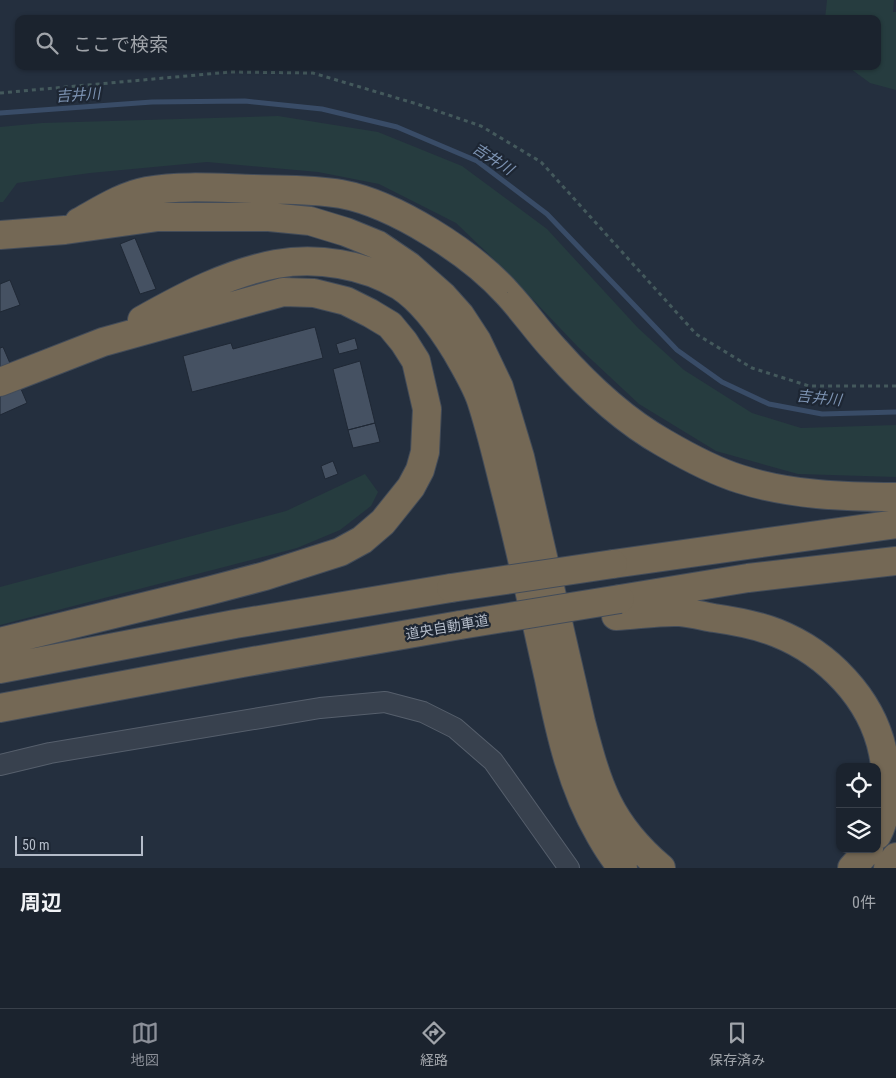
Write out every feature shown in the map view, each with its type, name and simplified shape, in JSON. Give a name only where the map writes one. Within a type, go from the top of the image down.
[{"type":"highway","points":[[65,230],[109,205],[145,191],[193,187],[311,190],[343,194],[379,206],[412,222],[454,247],[506,292],[555,351],[616,409],[662,443],[699,462],[739,479],[785,490],[835,496],[896,497]]},
{"type":"highway","points":[[0,235],[65,230],[158,217],[269,217],[310,221],[346,232],[378,245],[410,266],[443,296],[460,315],[477,341],[499,387],[520,457],[581,722],[605,799],[618,822],[634,844],[661,868]]},
{"type":"highway","points":[[103,342],[191,292],[232,276],[277,264],[311,262],[342,264],[380,276],[401,287],[425,308],[449,340],[464,365],[480,399],[525,565],[556,713],[574,780],[589,816],[614,858],[623,868]]},
{"type":"highway","points":[[0,382],[103,342],[283,292],[314,293],[346,301],[390,326],[404,342],[416,361],[427,409],[426,452],[420,470],[403,499],[383,522],[362,540],[340,552],[302,565],[208,592],[0,642]]},
{"type":"highway","points":[[0,669],[235,624],[452,588],[896,524]]},
{"type":"highway","points":[[618,607],[748,578],[896,561]]},
{"type":"highway","points":[[618,607],[680,612],[742,623],[776,633],[804,646],[830,666],[853,688],[868,711],[880,740],[885,768],[886,802],[881,827]]},
{"type":"highway","name":"道央自動車道","points":[[0,708],[460,625],[618,607]]},
{"type":"highway","points":[[852,868],[865,853]]},
{"type":"highway","points":[[888,868],[896,857]]},
{"type":"street","points":[[0,765],[50,753],[320,708],[385,702],[422,712],[455,728],[493,761],[569,868]]},
{"type":"path","points":[[0,93],[230,72],[313,73],[417,104],[481,126],[541,162],[696,334],[752,368],[809,386],[896,386]]},
{"type":"green space","points":[[827,0],[894,0],[893,12],[896,12],[896,90],[870,83],[852,70],[881,70],[881,15],[825,15]]},
{"type":"green space","points":[[278,116],[378,132],[462,166],[547,229],[638,328],[684,370],[752,413],[801,428],[896,425],[896,477],[798,474],[716,451],[639,404],[578,347],[503,268],[456,223],[379,184],[318,172],[207,162],[90,173],[17,183],[3,202],[0,202],[0,127],[42,123]]},
{"type":"green space","points":[[365,474],[378,492],[371,506],[340,530],[297,548],[0,625],[0,587],[286,511]]},
{"type":"building","points":[[135,238],[156,289],[140,294],[120,244]]},
{"type":"building","points":[[10,280],[20,305],[0,312],[0,284]]},
{"type":"building","points":[[315,327],[323,358],[192,392],[183,356],[231,343],[233,349]]},
{"type":"building","points":[[355,338],[358,349],[339,354],[336,344]]},
{"type":"building","points":[[3,347],[27,403],[0,415],[0,348]]},
{"type":"building","points":[[360,361],[375,423],[348,430],[333,369]]},
{"type":"building","points":[[375,423],[380,442],[353,448],[348,430]]},
{"type":"building","points":[[333,461],[338,474],[325,479],[321,466]]},
{"type":"waterway","name":"吉井川","points":[[0,113],[152,102],[245,101],[322,109],[397,127],[477,161],[547,214],[677,350],[722,382],[769,404],[822,414],[896,412]]}]
